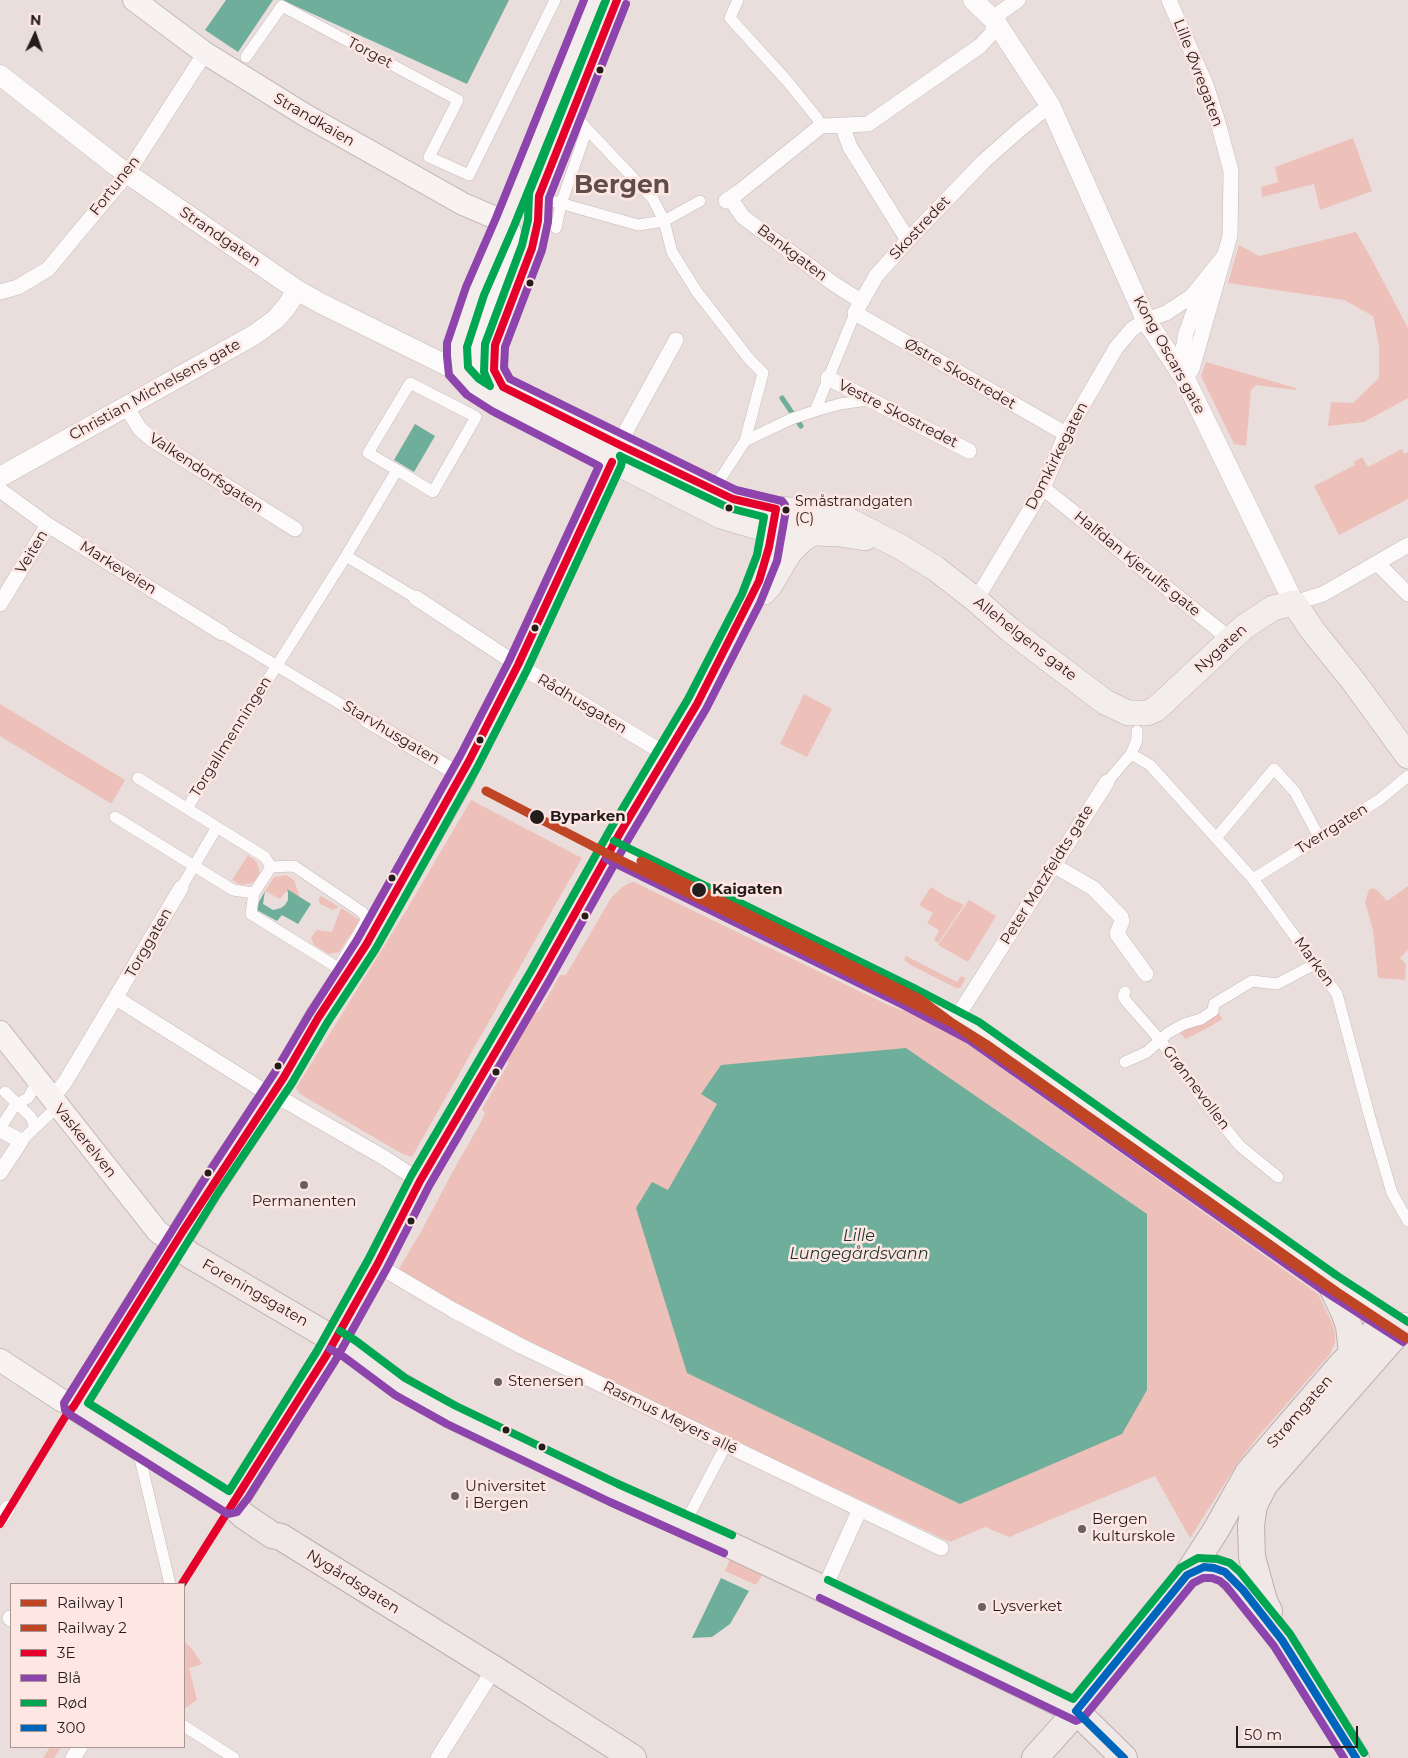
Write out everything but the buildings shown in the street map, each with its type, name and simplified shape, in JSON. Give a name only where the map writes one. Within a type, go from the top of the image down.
[{"type":"highway","points":[[74,1406],[210,1188],[272,1096],[339,977],[392,899],[462,776]]},
{"type":"highway","points":[[231,1504],[245,1485],[335,1340],[377,1265],[420,1181],[540,976],[610,850]]},
{"type":"highway","name":"Foreningsgaten","points":[[175,1244],[190,1255],[350,1349],[400,1386],[451,1414],[606,1489],[824,1590],[1073,1716],[1124,1758]]},
{"type":"highway","points":[[1330,1283],[1349,1326],[1352,1353]]},
{"type":"highway","name":"Strømgaten","points":[[1187,1575],[1248,1473],[1352,1353],[1403,1322]]},
{"type":"highway","name":"Strømgaten","points":[[1282,1640],[1264,1601],[1254,1567],[1250,1526],[1254,1505],[1265,1484],[1403,1322]]},
{"type":"highway","name":"Nygårdsgaten","points":[[74,1406],[231,1504],[244,1516],[272,1535],[281,1537],[494,1669],[632,1758]]},
{"type":"highway","points":[[1035,1758],[1073,1716],[1187,1575],[1204,1567],[1225,1572],[1243,1590],[1282,1640],[1356,1758]]},
{"type":"main road","name":"Strandkaien","points":[[134,0],[205,53],[305,115],[463,204],[505,222]]},
{"type":"main road","points":[[594,0],[505,222],[475,291],[459,337],[458,371],[473,387],[496,402],[616,453],[713,490],[774,520]]},
{"type":"main road","points":[[503,387],[496,378],[494,370],[495,345],[530,253],[548,216],[539,196],[580,120],[616,0]]},
{"type":"main road","points":[[505,222],[510,232],[510,253],[479,333],[476,348],[479,363],[489,376],[503,387],[721,516],[774,520]]},
{"type":"main road","points":[[462,776],[522,667],[616,453]]},
{"type":"main road","name":"Allehelgens gate","points":[[774,520],[808,511],[846,519],[899,546],[935,568],[1010,630],[1105,702],[1128,713],[1147,713],[1156,709]]},
{"type":"main road","points":[[774,520],[764,568],[740,618],[697,704],[610,850],[955,1020],[1002,1050],[1330,1283],[1403,1322]]},
{"type":"main road","name":"Allehelgens gate","points":[[774,520],[812,534],[855,535],[899,546]]},
{"type":"main road","points":[[740,618],[770,585],[789,553],[812,534]]},
{"type":"main road","name":"Nygaten","points":[[1156,709],[1244,628],[1273,608],[1294,603]]},
{"type":"main road","name":"Kong Oscars gate","points":[[1294,603],[1408,756]]},
{"type":"main road","name":"Vaskerelven","points":[[0,1032],[47,1098],[158,1232],[175,1244]]},
{"type":"main road","points":[[0,1360],[61,1400],[74,1406]]},
{"type":"street","name":"Torget","points":[[246,58],[282,6],[458,100],[429,157],[469,175],[555,0]]},
{"type":"street","points":[[738,0],[730,18],[788,82],[817,118],[821,126],[868,124],[980,46],[992,34],[995,21],[1000,12],[1018,0]]},
{"type":"street","name":"Kong Oscars gate","points":[[973,0],[995,21],[1050,105],[1146,320],[1185,379],[1294,603]]},
{"type":"street","name":"Lille Øvregaten","points":[[1169,0],[1206,85],[1231,171],[1230,236],[1192,369],[1185,379]]},
{"type":"street","name":"Fortunen","points":[[0,292],[18,287],[48,269],[127,174],[205,53]]},
{"type":"street","name":"Strandgaten","points":[[0,75],[127,174],[297,290],[458,371]]},
{"type":"street","name":"Skostredet","points":[[815,411],[858,307],[876,276],[983,162],[1018,130],[1050,105]]},
{"type":"street","points":[[548,216],[561,204],[580,120]]},
{"type":"street","points":[[580,120],[654,199],[664,221],[672,252],[696,292],[750,360],[763,372],[744,441],[713,490]]},
{"type":"street","points":[[842,125],[850,147],[908,240]]},
{"type":"street","name":"Bankgaten","points":[[821,126],[728,199],[743,217],[834,284],[858,307]]},
{"type":"street","points":[[561,204],[638,225],[664,221],[700,201]]},
{"type":"street","points":[[548,216],[561,204]]},
{"type":"street","points":[[1185,379],[1183,349],[1186,333],[1197,299],[1208,276],[1224,256]]},
{"type":"street","name":"Domkirkegaten","points":[[976,600],[1043,488],[1066,434],[1116,348],[1132,329],[1146,320],[1166,313],[1192,296],[1208,276]]},
{"type":"street","name":"Christian Michelsens gate","points":[[0,477],[254,335],[276,319],[288,306],[297,290]]},
{"type":"street","name":"Østre Skostredet","points":[[858,307],[1066,434]]},
{"type":"street","points":[[616,453],[627,428],[676,340]]},
{"type":"street","name":"Vestre Skostredet","points":[[828,378],[969,451]]},
{"type":"street","points":[[410,383],[476,416],[433,492],[397,470],[368,452],[410,383]]},
{"type":"street","points":[[744,441],[791,419],[840,404],[867,400]]},
{"type":"street","name":"Valkendorfsgaten","points":[[126,407],[140,429],[153,440],[295,529]]},
{"type":"street","name":"Torgallmenningen","points":[[187,808],[346,556],[397,470]]},
{"type":"street","name":"Halfdan Kjerulfs gate","points":[[1043,488],[1113,552],[1231,640]]},
{"type":"street","name":"Markeveien","points":[[0,490],[48,525],[238,642]]},
{"type":"street","name":"Veiten","points":[[0,604],[48,525]]},
{"type":"street","points":[[1294,603],[1323,594],[1408,545]]},
{"type":"street","name":"Rådhusgaten","points":[[346,556],[398,586],[522,667],[667,755]]},
{"type":"street","points":[[1377,562],[1408,594]]},
{"type":"street","name":"Torgallmenningen","points":[[238,642],[319,691]]},
{"type":"street","name":"Starvhusgaten","points":[[319,691],[462,776]]},
{"type":"street","name":"Peter Motzfeldts gate","points":[[955,1020],[1107,782],[1131,754],[1136,740],[1136,731]]},
{"type":"street","name":"Marken","points":[[1131,754],[1150,765],[1253,879],[1337,994],[1392,1193],[1408,1221]]},
{"type":"street","points":[[1216,838],[1274,769],[1295,792],[1319,837]]},
{"type":"street","name":"Tverrgaten","points":[[1253,879],[1379,800],[1408,776]]},
{"type":"street","points":[[138,778],[265,857],[271,867]]},
{"type":"street","points":[[115,817],[233,890],[254,893]]},
{"type":"street","points":[[181,888],[216,827]]},
{"type":"street","points":[[1053,865],[1094,888],[1121,917],[1122,921],[1117,934],[1146,974]]},
{"type":"street","points":[[294,866],[362,912],[366,919],[339,977],[251,914],[254,893],[271,867],[294,866]]},
{"type":"street","name":"Torggaten","points":[[47,1098],[66,1082],[181,888]]},
{"type":"street","points":[[362,912],[392,899]]},
{"type":"street","points":[[1125,1062],[1147,1052],[1168,1033],[1207,1015],[1213,1011],[1214,1004],[1252,981],[1277,984],[1315,964]]},
{"type":"street","name":"Grønnevollen","points":[[1125,992],[1126,1001],[1160,1040],[1209,1108],[1240,1146],[1278,1177]]},
{"type":"street","points":[[116,998],[272,1096],[289,1103],[376,1153],[420,1181]]},
{"type":"street","points":[[5,1092],[31,1117],[35,1128]]},
{"type":"street","points":[[0,1173],[21,1141],[35,1128],[47,1098],[28,1098],[11,1109],[3,1126],[21,1141]]},
{"type":"street","name":"Rasmus Meyers allé","points":[[377,1265],[453,1310],[521,1346],[940,1548]]},
{"type":"street","points":[[684,1525],[726,1445]]},
{"type":"street","points":[[138,1446],[170,1583]]},
{"type":"street","points":[[824,1590],[860,1509]]},
{"type":"street","points":[[438,1758],[494,1669]]},
{"type":"street","points":[[185,1727],[234,1758]]},
{"type":"shaded area","points":[[1353,138],[1372,191],[1320,210],[1314,184],[1262,197],[1261,187],[1278,182],[1275,167]]},
{"type":"shaded area","points":[[1356,232],[1408,328],[1408,398],[1364,422],[1328,426],[1331,402],[1353,403],[1379,378],[1379,345],[1373,316],[1344,300],[1228,283],[1239,245],[1259,256]]},
{"type":"shaded area","points":[[1206,362],[1296,388],[1296,390],[1256,385],[1251,390],[1246,446],[1234,444],[1201,376]]},
{"type":"shaded area","points":[[1402,449],[1404,454],[1408,452],[1408,499],[1339,535],[1314,486],[1355,465],[1354,462],[1362,457],[1368,467]]},
{"type":"shaded area","points":[[804,694],[832,709],[807,757],[780,744]]},
{"type":"shaded area","points":[[0,704],[125,780],[112,803],[0,736]]},
{"type":"shaded area","name":"Byparken","points":[[471,800],[582,858],[412,1157],[401,1153],[300,1094],[296,1088],[407,909]]},
{"type":"shaded area","points":[[248,855],[257,862],[260,874],[252,883],[241,885],[232,880]]},
{"type":"shaded area","points":[[286,875],[294,880],[300,897],[287,890],[280,899],[265,891],[274,877]]},
{"type":"shaded area","points":[[634,882],[888,1005],[938,1023],[1318,1294],[1332,1323],[1335,1334],[1335,1343],[1330,1354],[1239,1461],[1190,1538],[1155,1476],[1009,1537],[985,1527],[950,1542],[597,1374],[587,1372],[461,1306],[399,1269],[481,1122],[485,1113],[482,1109],[508,1064],[507,1050],[526,1018],[540,1010],[560,975],[566,975],[611,898],[621,888]]},
{"type":"shaded area","points":[[1408,886],[1408,950],[1400,958],[1406,964],[1405,980],[1378,978],[1373,930],[1365,902],[1369,890],[1372,888],[1377,890],[1387,901]]},
{"type":"shaded area","points":[[931,887],[964,905],[938,943],[934,940],[939,930],[927,923],[933,913],[919,905]]},
{"type":"shaded area","points":[[321,896],[339,907],[333,910],[322,905],[319,903]]},
{"type":"shaded area","points":[[969,900],[996,916],[968,962],[938,945]]},
{"type":"shaded area","points":[[341,908],[360,920],[339,952],[329,954],[314,945],[311,937],[317,930],[332,932]]},
{"type":"shaded area","points":[[906,956],[957,982],[961,976],[966,978],[960,988],[956,988],[911,965],[904,960]]},
{"type":"shaded area","points":[[1217,1010],[1222,1019],[1211,1026],[1186,1039],[1180,1033]]},
{"type":"shaded area","points":[[731,1556],[857,1619],[762,1575],[756,1585],[725,1571]]},
{"type":"shaded area","points":[[185,1642],[202,1664],[189,1668],[197,1700],[185,1708]]},
{"type":"shaded area","points":[[49,1748],[60,1748],[54,1758],[43,1758]]},
{"type":"water","points":[[226,0],[273,0],[238,52],[205,30]]},
{"type":"water","points":[[282,0],[509,0],[467,84]]},
{"type":"water","points":[[415,424],[435,436],[414,472],[394,460]]},
{"type":"water","points":[[287,889],[311,904],[298,924],[282,915],[277,921],[255,909],[265,891],[263,904],[273,910],[281,908],[288,900]]},
{"type":"water","name":"Lille Lungegårdsvann","points":[[906,1048],[1147,1214],[1147,1390],[1122,1434],[960,1504],[687,1373],[636,1208],[652,1182],[668,1190],[717,1104],[701,1094],[721,1065]]},
{"type":"water","points":[[721,1578],[749,1591],[730,1624],[712,1637],[692,1638]]},
{"type":"waterway","points":[[782,398],[801,426]]},
{"type":"rail line","name":"1","points":[[486,791],[608,854],[954,1024],[986,1044],[1337,1292],[1408,1339]]},
{"type":"rail line","name":"2","points":[[641,861],[920,999],[1295,1265],[1402,1336]]},
{"type":"transit line","name":"Blå","points":[[584,0],[496,218],[466,287],[447,343],[447,356],[449,375],[467,395],[492,411],[599,466],[509,661],[460,756],[357,940],[64,1403],[65,1410],[69,1414],[228,1514],[237,1512],[248,1498],[335,1361],[386,1270],[429,1186],[549,981],[629,838],[706,709],[760,603],[777,561],[786,510],[782,501],[736,490],[510,379],[504,368],[505,347],[542,250],[548,222],[549,198],[626,4]]},
{"type":"transit line","name":"Rød","points":[[604,4],[484,295],[467,347],[468,367],[479,379],[490,386],[484,372],[485,344],[522,245],[528,220],[529,193],[606,0]]},
{"type":"transit line","name":"3E","points":[[617,0],[539,196],[538,221],[532,248],[495,345],[494,370],[503,387],[620,445],[733,499],[776,509]]},
{"type":"transit line","name":"Rød","points":[[620,456],[729,508],[764,517],[757,555],[742,594],[688,699],[611,828],[531,971],[411,1176],[368,1260],[317,1351],[229,1491],[88,1403],[218,1193],[292,1083],[327,1023],[375,950],[401,904],[478,766],[527,670],[621,466],[620,456]]},
{"type":"transit line","name":"3E","points":[[0,1524],[65,1417],[74,1406],[183,1231],[284,1077],[318,1018],[366,945],[469,761],[518,665],[612,462]]},
{"type":"transit line","name":"3E","points":[[183,1583],[326,1356],[377,1265],[420,1181],[540,976],[620,833],[697,704],[759,581],[769,547],[776,509]]},
{"type":"transit line","name":"Rød","points":[[614,841],[912,987],[979,1022],[1336,1275],[1408,1322]]},
{"type":"transit line","name":"Blå","points":[[606,859],[903,1005],[969,1040],[1324,1291],[1403,1342]]},
{"type":"transit line","name":"Rød","points":[[340,1331],[405,1378],[456,1406],[618,1484],[732,1535]]},
{"type":"transit line","name":"Blå","points":[[330,1349],[344,1357],[395,1395],[447,1424],[610,1502],[724,1553]]},
{"type":"transit line","name":"Rød","points":[[828,1580],[1073,1699],[1180,1568],[1198,1558],[1217,1559],[1230,1563],[1240,1572],[1290,1634],[1364,1753]]},
{"type":"transit line","name":"300","points":[[1124,1758],[1076,1711],[1187,1575],[1204,1567],[1225,1572],[1243,1590],[1282,1640],[1356,1758]]},
{"type":"transit line","name":"Blå","points":[[820,1598],[1076,1721],[1084,1717],[1193,1583],[1203,1578],[1212,1578],[1226,1586],[1274,1646],[1344,1758]]},
{"type":"place","name":"Småstrandgaten (C)","points":[[786,510]]},
{"type":"place","name":"Byparken","points":[[537,817]]},
{"type":"place","name":"Kaigaten","points":[[699,890]]},
{"type":"place","name":"Permanenten","points":[[304,1185]]},
{"type":"place","name":"Stenersen","points":[[498,1382]]},
{"type":"place","name":"Universitet i Bergen","points":[[455,1496]]},
{"type":"place","name":"Bergen kulturskole","points":[[1082,1529]]},
{"type":"place","name":"Lysverket","points":[[982,1607]]},
{"type":"district","name":"Bergen","points":[[622,186]]}]
